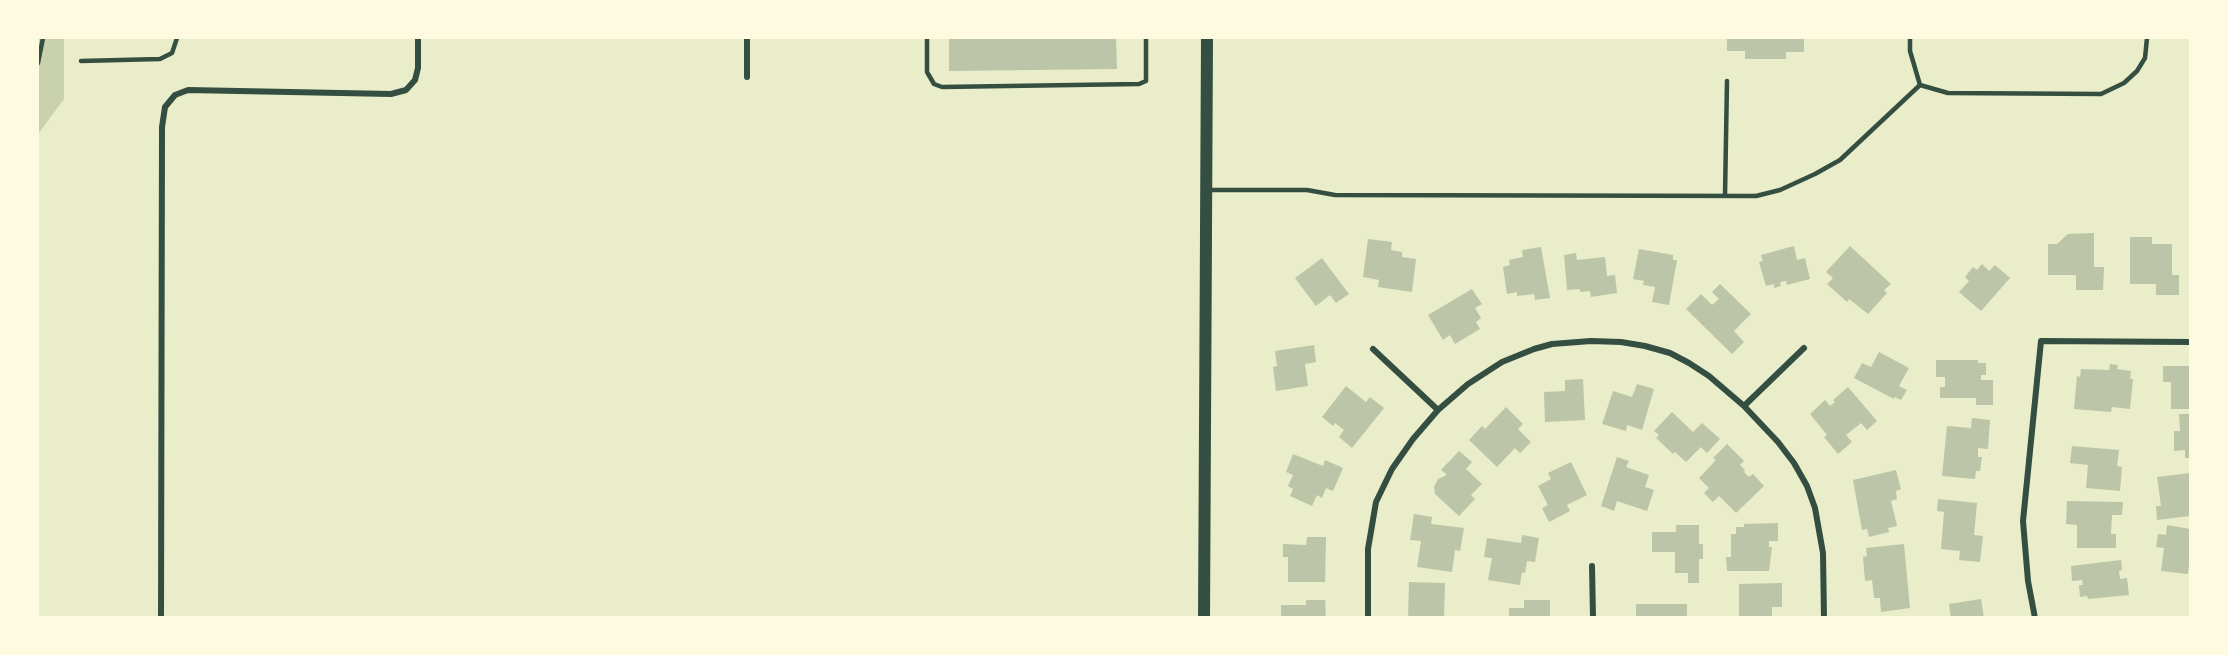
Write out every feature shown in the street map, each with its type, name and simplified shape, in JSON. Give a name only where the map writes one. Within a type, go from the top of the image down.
[{"type":"main road","points":[[1204,618],[1207,38]]},
{"type":"street","points":[[161,618],[162,127],[165,107],[175,95],[188,90],[391,94],[406,90],[415,80],[418,68],[418,38]]},
{"type":"street","points":[[747,38],[747,77]]},
{"type":"street","points":[[1368,618],[1368,549],[1376,502],[1402,453],[1438,410],[1475,378],[1514,356],[1552,344],[1591,341],[1621,342],[1670,353],[1709,376],[1744,406],[1784,449],[1807,486],[1815,508],[1823,553],[1824,618]]},
{"type":"street","points":[[2036,618],[2028,581],[2024,521],[2041,341],[2190,342]]},
{"type":"street","points":[[1373,348],[1438,410]]},
{"type":"street","points":[[1744,406],[1804,348]]},
{"type":"street","points":[[1592,566],[1593,618]]},
{"type":"lane","points":[[38,63],[43,38]]},
{"type":"lane","points":[[81,61],[160,59],[172,53],[177,38]]},
{"type":"lane","points":[[927,38],[927,72],[934,84],[942,87],[1139,84],[1146,81],[1146,38]]},
{"type":"lane","points":[[1910,38],[1910,51],[1920,86]]},
{"type":"lane","points":[[1920,86],[1948,93],[2101,94],[2124,83],[2137,71],[2145,58],[2147,38]]},
{"type":"lane","points":[[1725,196],[1727,81]]},
{"type":"lane","points":[[1207,190],[1307,190],[1335,195],[1756,196],[1780,190],[1840,160],[1920,86]]},
{"type":"green space","points":[[38,38],[64,38],[64,99],[38,134]]},
{"type":"building","points":[[949,38],[1116,38],[1117,69],[949,71]]},
{"type":"building","points":[[1727,38],[1804,38],[1804,52],[1786,52],[1786,59],[1745,59],[1745,51],[1727,51]]},
{"type":"building","points":[[2094,233],[2094,267],[2104,267],[2103,290],[2076,290],[2076,275],[2048,275],[2048,244],[2057,244],[2068,234]]},
{"type":"building","points":[[2130,237],[2152,237],[2152,244],[2172,244],[2172,275],[2179,275],[2179,295],[2156,295],[2156,284],[2130,284]]},
{"type":"building","points":[[1368,239],[1392,242],[1391,250],[1402,252],[1402,257],[1416,259],[1412,292],[1378,287],[1379,280],[1363,277]]},
{"type":"building","points":[[1794,246],[1797,260],[1805,258],[1810,279],[1787,285],[1786,281],[1780,282],[1781,286],[1774,288],[1774,284],[1766,286],[1759,262],[1763,261],[1761,255]]},
{"type":"building","points":[[1850,246],[1891,284],[1884,290],[1887,293],[1868,314],[1849,299],[1847,302],[1827,284],[1833,278],[1826,272]]},
{"type":"building","points":[[1541,247],[1550,298],[1535,300],[1534,294],[1517,296],[1517,292],[1507,294],[1503,267],[1510,265],[1509,260],[1523,257],[1522,250]]},
{"type":"building","points":[[1639,249],[1673,255],[1673,260],[1677,260],[1669,305],[1652,302],[1655,287],[1643,285],[1644,281],[1633,279]]},
{"type":"building","points":[[1576,253],[1577,260],[1605,257],[1607,276],[1615,275],[1617,293],[1591,297],[1590,291],[1567,290],[1564,255]]},
{"type":"building","points":[[1322,258],[1349,294],[1336,303],[1330,295],[1316,306],[1295,278]]},
{"type":"building","points":[[1982,264],[1989,271],[1995,265],[2010,278],[1981,311],[1959,292],[1969,281],[1965,277],[1973,267],[1977,270]]},
{"type":"building","points":[[1720,284],[1751,314],[1734,331],[1744,342],[1732,354],[1686,309],[1701,294],[1712,305],[1719,299],[1712,292]]},
{"type":"building","points":[[1472,289],[1482,304],[1475,308],[1481,318],[1476,322],[1480,329],[1455,344],[1450,335],[1443,340],[1428,315]]},
{"type":"building","points":[[1314,345],[1316,362],[1305,364],[1308,386],[1276,391],[1273,367],[1277,366],[1275,351]]},
{"type":"building","points":[[1879,352],[1909,368],[1899,386],[1907,390],[1901,400],[1895,397],[1894,399],[1854,378],[1862,363],[1871,367]]},
{"type":"building","points":[[1936,360],[1978,360],[1978,363],[1986,363],[1986,375],[1981,375],[1981,380],[1993,380],[1993,405],[1976,405],[1976,398],[1940,398],[1940,387],[1945,387],[1945,377],[1936,377]]},
{"type":"building","points":[[2110,364],[2118,365],[2117,369],[2131,371],[2130,379],[2133,379],[2130,409],[2112,407],[2111,412],[2074,409],[2077,376],[2080,377],[2081,369],[2109,370]]},
{"type":"building","points":[[2163,366],[2190,366],[2190,409],[2171,409],[2171,382],[2163,382]]},
{"type":"building","points":[[1583,379],[1585,420],[1545,422],[1544,392],[1565,391],[1565,380]]},
{"type":"building","points":[[1637,384],[1654,389],[1642,430],[1627,425],[1626,431],[1602,424],[1613,391],[1632,397]]},
{"type":"building","points":[[1346,386],[1366,402],[1370,397],[1384,408],[1352,448],[1339,437],[1344,430],[1335,423],[1333,426],[1322,417]]},
{"type":"building","points":[[1848,387],[1877,421],[1867,430],[1861,423],[1846,435],[1852,442],[1838,454],[1824,437],[1827,435],[1810,414],[1825,400],[1830,406],[1835,402],[1833,400]]},
{"type":"building","points":[[1506,407],[1523,424],[1518,429],[1531,442],[1520,453],[1515,448],[1497,467],[1469,440],[1482,426],[1485,429]]},
{"type":"building","points":[[1672,412],[1693,432],[1702,423],[1720,439],[1707,453],[1701,447],[1686,462],[1675,452],[1673,454],[1656,438],[1659,435],[1654,431]]},
{"type":"building","points":[[2179,414],[2190,414],[2190,458],[2185,458],[2185,450],[2174,451],[2174,431],[2180,431]]},
{"type":"building","points":[[1972,418],[1990,420],[1988,449],[1978,448],[1978,457],[1982,457],[1980,471],[1976,471],[1975,479],[1942,476],[1947,426],[1971,428]]},
{"type":"building","points":[[1727,444],[1744,461],[1740,465],[1745,470],[1744,472],[1749,477],[1753,474],[1764,486],[1736,513],[1719,496],[1713,502],[1704,493],[1709,488],[1699,478],[1716,460],[1713,458]]},
{"type":"building","points":[[2072,446],[2119,450],[2117,466],[2122,467],[2120,491],[2086,488],[2088,465],[2070,463]]},
{"type":"building","points":[[1459,451],[1472,462],[1466,469],[1482,484],[1471,495],[1475,499],[1459,516],[1435,494],[1434,487],[1438,479],[1447,475],[1441,470]]},
{"type":"building","points":[[1293,454],[1323,466],[1325,460],[1343,468],[1333,491],[1326,488],[1322,498],[1317,495],[1312,506],[1290,496],[1293,489],[1288,486],[1293,475],[1286,472]]},
{"type":"building","points":[[1617,457],[1629,461],[1626,467],[1649,475],[1645,487],[1654,490],[1647,511],[1617,501],[1614,511],[1601,506]]},
{"type":"building","points":[[1571,462],[1587,495],[1567,505],[1570,511],[1549,522],[1542,508],[1548,505],[1538,486],[1551,479],[1548,473]]},
{"type":"building","points":[[1896,470],[1901,489],[1896,491],[1897,499],[1891,501],[1897,526],[1888,528],[1889,532],[1869,537],[1867,529],[1862,530],[1853,480]]},
{"type":"building","points":[[2190,473],[2190,516],[2157,520],[2156,506],[2161,506],[2157,477]]},
{"type":"building","points":[[1938,499],[1977,503],[1974,535],[1983,536],[1980,562],[1959,560],[1960,551],[1941,549],[1944,512],[1937,511]]},
{"type":"building","points":[[2067,501],[2123,502],[2122,515],[2112,515],[2111,534],[2116,534],[2116,548],[2077,548],[2077,525],[2066,524]]},
{"type":"building","points":[[1414,514],[1432,517],[1431,524],[1464,528],[1460,551],[1455,550],[1452,572],[1417,567],[1421,541],[1410,540]]},
{"type":"building","points":[[1778,523],[1778,541],[1769,541],[1769,547],[1772,547],[1769,571],[1727,571],[1726,557],[1731,557],[1731,534],[1736,534],[1736,527],[1744,527],[1744,524]]},
{"type":"building","points":[[1676,525],[1699,525],[1699,544],[1703,544],[1703,559],[1699,559],[1699,583],[1688,583],[1688,573],[1675,573],[1675,552],[1652,552],[1652,532],[1676,532]]},
{"type":"building","points":[[2167,525],[2190,529],[2188,574],[2161,571],[2164,548],[2156,547],[2158,534],[2166,535]]},
{"type":"building","points":[[1522,535],[1539,538],[1535,562],[1527,561],[1520,585],[1488,580],[1492,558],[1484,557],[1487,538],[1521,543]]},
{"type":"building","points":[[1307,537],[1326,537],[1325,582],[1288,582],[1288,557],[1283,557],[1283,544],[1306,545]]},
{"type":"building","points":[[1904,544],[1910,608],[1881,612],[1880,598],[1874,598],[1872,580],[1865,581],[1863,557],[1867,556],[1866,548]]},
{"type":"building","points":[[2121,560],[2120,579],[2127,578],[2129,595],[2088,599],[2087,596],[2080,597],[2079,585],[2083,585],[2082,580],[2072,581],[2071,566]]},
{"type":"building","points":[[1409,582],[1445,583],[1444,618],[1408,618]]},
{"type":"building","points":[[1782,583],[1782,607],[1772,607],[1772,618],[1739,618],[1739,584]]},
{"type":"building","points":[[1981,599],[1984,618],[1951,618],[1949,604]]},
{"type":"building","points":[[1306,600],[1325,600],[1326,618],[1281,618],[1281,605],[1306,605]]},
{"type":"building","points":[[1524,600],[1550,600],[1550,618],[1509,618],[1509,608],[1524,608]]},
{"type":"building","points":[[1636,604],[1687,604],[1687,618],[1636,618]]}]
